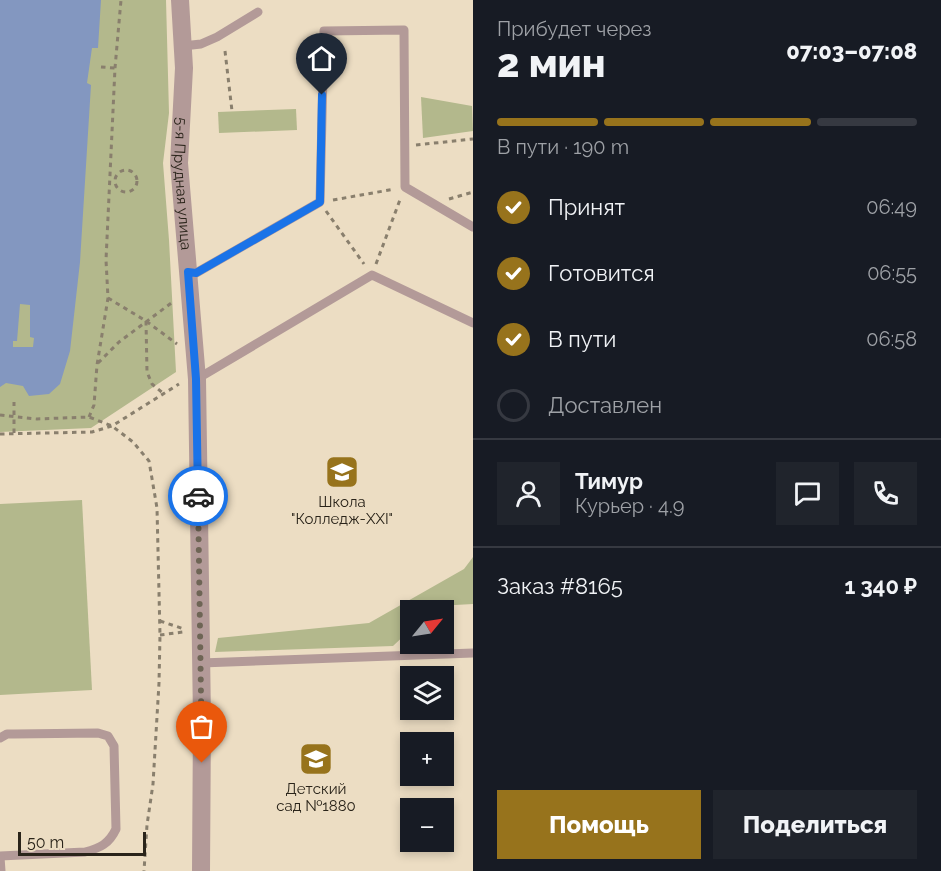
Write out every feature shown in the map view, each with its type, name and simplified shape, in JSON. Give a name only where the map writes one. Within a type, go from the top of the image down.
[{"type":"street","name":"5-я Прудная улица","points":[[180,0],[184,68],[179,163],[196,377],[201,663],[201,871]]},
{"type":"lane","points":[[183,46],[201,44],[217,37],[258,12]]},
{"type":"lane","points":[[188,272],[196,273],[320,202],[324,31],[404,30],[405,187],[473,227]]},
{"type":"lane","points":[[196,377],[372,275],[473,323]]},
{"type":"lane","points":[[201,663],[473,653]]},
{"type":"lane","points":[[0,738],[7,735],[35,734],[98,733],[108,736],[114,746],[116,829],[112,839],[85,852],[0,857],[1,871]]},
{"type":"path","points":[[89,417],[94,405],[97,364],[108,298],[106,260],[115,68],[121,0]]},
{"type":"path","points":[[225,51],[232,111]]},
{"type":"path","points":[[101,67],[115,68]]},
{"type":"path","points":[[405,145],[473,139]]},
{"type":"path","points":[[131,171],[137,183],[130,192],[122,192],[116,186],[115,180],[118,174],[131,171]]},
{"type":"path","points":[[110,180],[115,180]]},
{"type":"path","points":[[372,275],[320,202],[405,187]]},
{"type":"path","points":[[372,275],[405,187]]},
{"type":"path","points":[[436,205],[450,198],[473,192]]},
{"type":"path","points":[[108,298],[146,321],[180,346]]},
{"type":"path","points":[[97,364],[119,342],[177,298]]},
{"type":"path","points":[[146,321],[147,372],[152,384],[164,394]]},
{"type":"path","points":[[0,434],[92,432],[112,426],[196,377]]},
{"type":"path","points":[[14,402],[14,433]]},
{"type":"path","points":[[0,415],[37,419],[89,417],[112,426],[134,442],[149,461],[157,508],[160,634],[153,784],[144,871]]},
{"type":"path","points":[[159,621],[192,631],[160,634]]},
{"type":"green space","points":[[0,0],[166,0],[169,113],[163,163],[176,372],[91,428],[0,432]]},
{"type":"green space","points":[[421,97],[472,106],[473,131],[423,138]]},
{"type":"green space","points":[[296,109],[297,130],[219,133],[218,112]]},
{"type":"green space","points":[[82,500],[92,690],[0,695],[0,504]]},
{"type":"green space","points":[[473,557],[473,604],[454,605],[454,600],[409,600],[464,569]]},
{"type":"green space","points":[[400,605],[400,639],[393,646],[215,652],[218,638],[369,623]]},
{"type":"water","points":[[0,0],[101,0],[98,48],[92,48],[87,83],[91,85],[80,262],[70,351],[60,384],[49,394],[29,396],[23,386],[6,383],[0,387]],"holes":[[[20,304],[30,305],[30,337],[34,338],[33,347],[13,347],[13,341],[17,341]]]},
{"type":"way so far","points":[[198,496],[202,763]]},
{"type":"place","name":"Школа \"Колледж-XXI\"","points":[[342,472]]},
{"type":"place","name":"Детский сад №1880","points":[[316,759]]},
{"type":"route","points":[[198,496],[196,379],[188,272],[196,273],[320,202],[322,95]]}]
